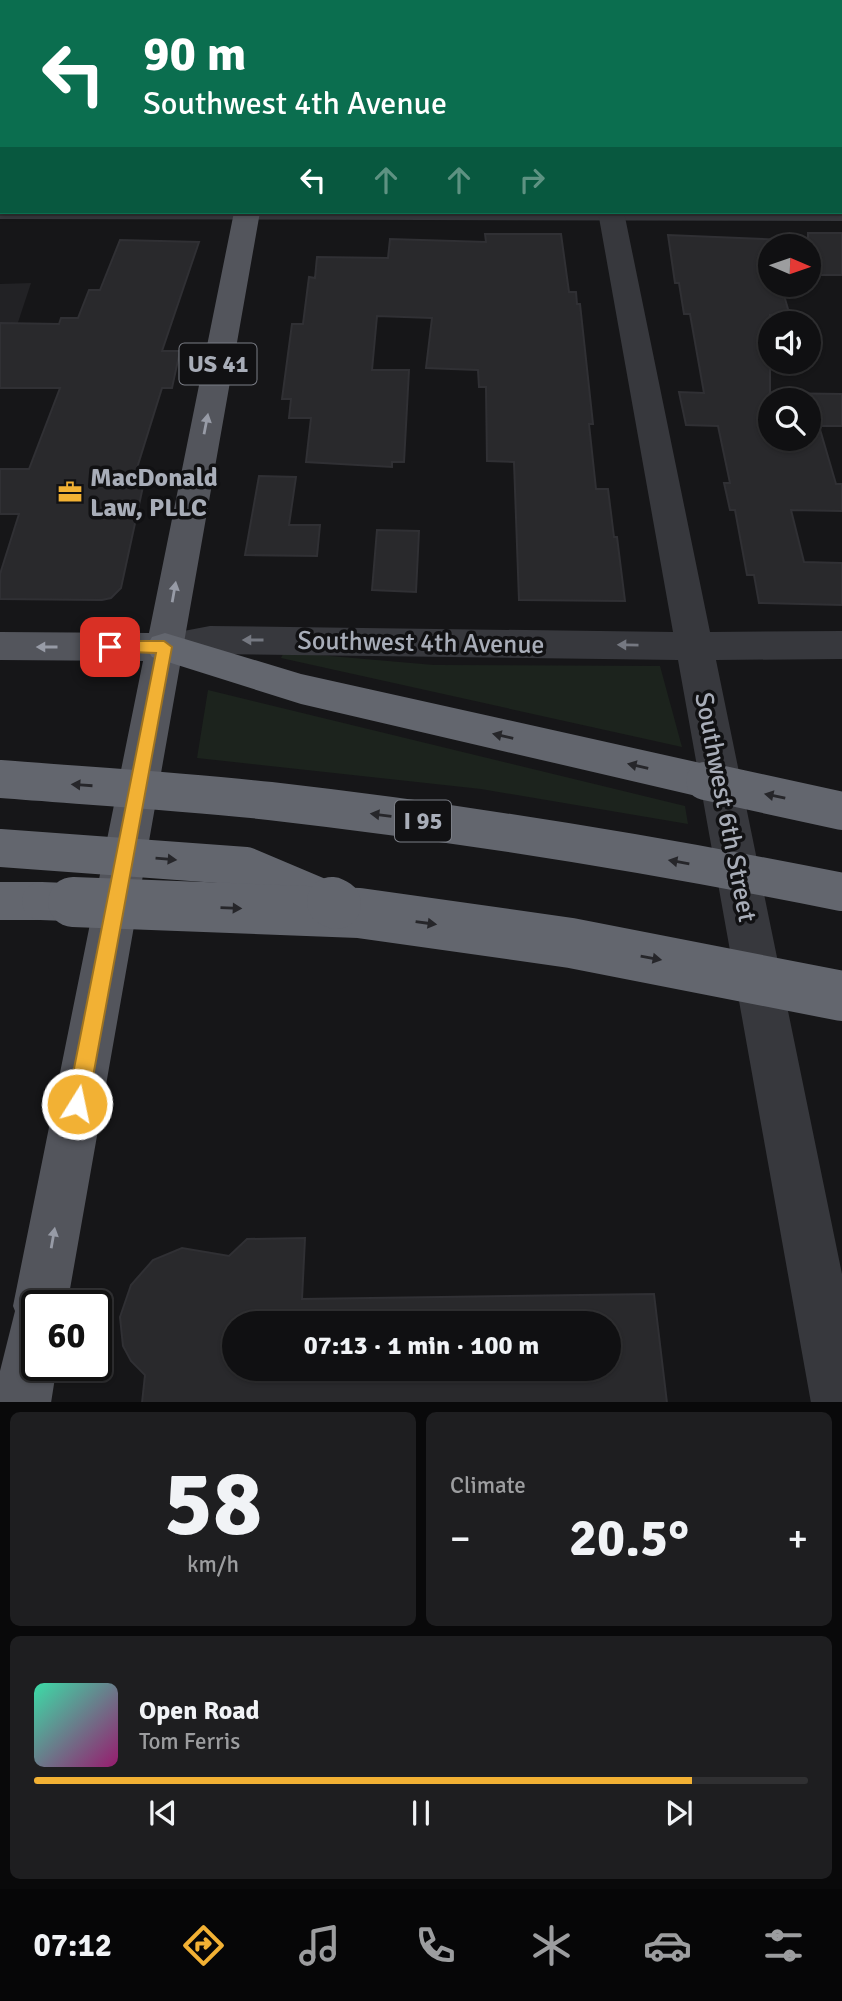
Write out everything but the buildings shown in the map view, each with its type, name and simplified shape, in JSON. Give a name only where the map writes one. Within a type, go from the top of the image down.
[{"type":"highway","points":[[164,647],[302,689],[842,811]]},
{"type":"highway","name":"I 95","points":[[0,779],[269,801],[432,822],[601,848],[842,892]]},
{"type":"highway","points":[[0,848],[246,866],[359,913]]},
{"type":"highway","points":[[0,901],[359,913],[571,943],[842,996]]},
{"type":"main road","name":"US 41","points":[[43,1290],[247,214]]},
{"type":"main road","name":"Southwest 4th Avenue","points":[[0,646],[164,647]]},
{"type":"main road","points":[[22,1402],[26,1381]]},
{"type":"street","name":"Southwest 6th Street","points":[[612,214],[841,1402]]},
{"type":"street","points":[[727,214],[842,215]]},
{"type":"street","name":"Southwest 4th Avenue","points":[[164,647],[210,640],[696,646],[842,645]]},
{"type":"shaded area","points":[[31,283],[0,377],[0,284]]},
{"type":"shaded area","points":[[284,652],[434,665],[660,666],[682,747],[281,658]]},
{"type":"shaded area","points":[[208,690],[685,806],[688,824],[481,789],[197,758]]},
{"type":"place","name":"MacDonald Law, PLLC","points":[[70,492]]},
{"type":"route","points":[[77,1104],[164,647],[110,647]]}]
